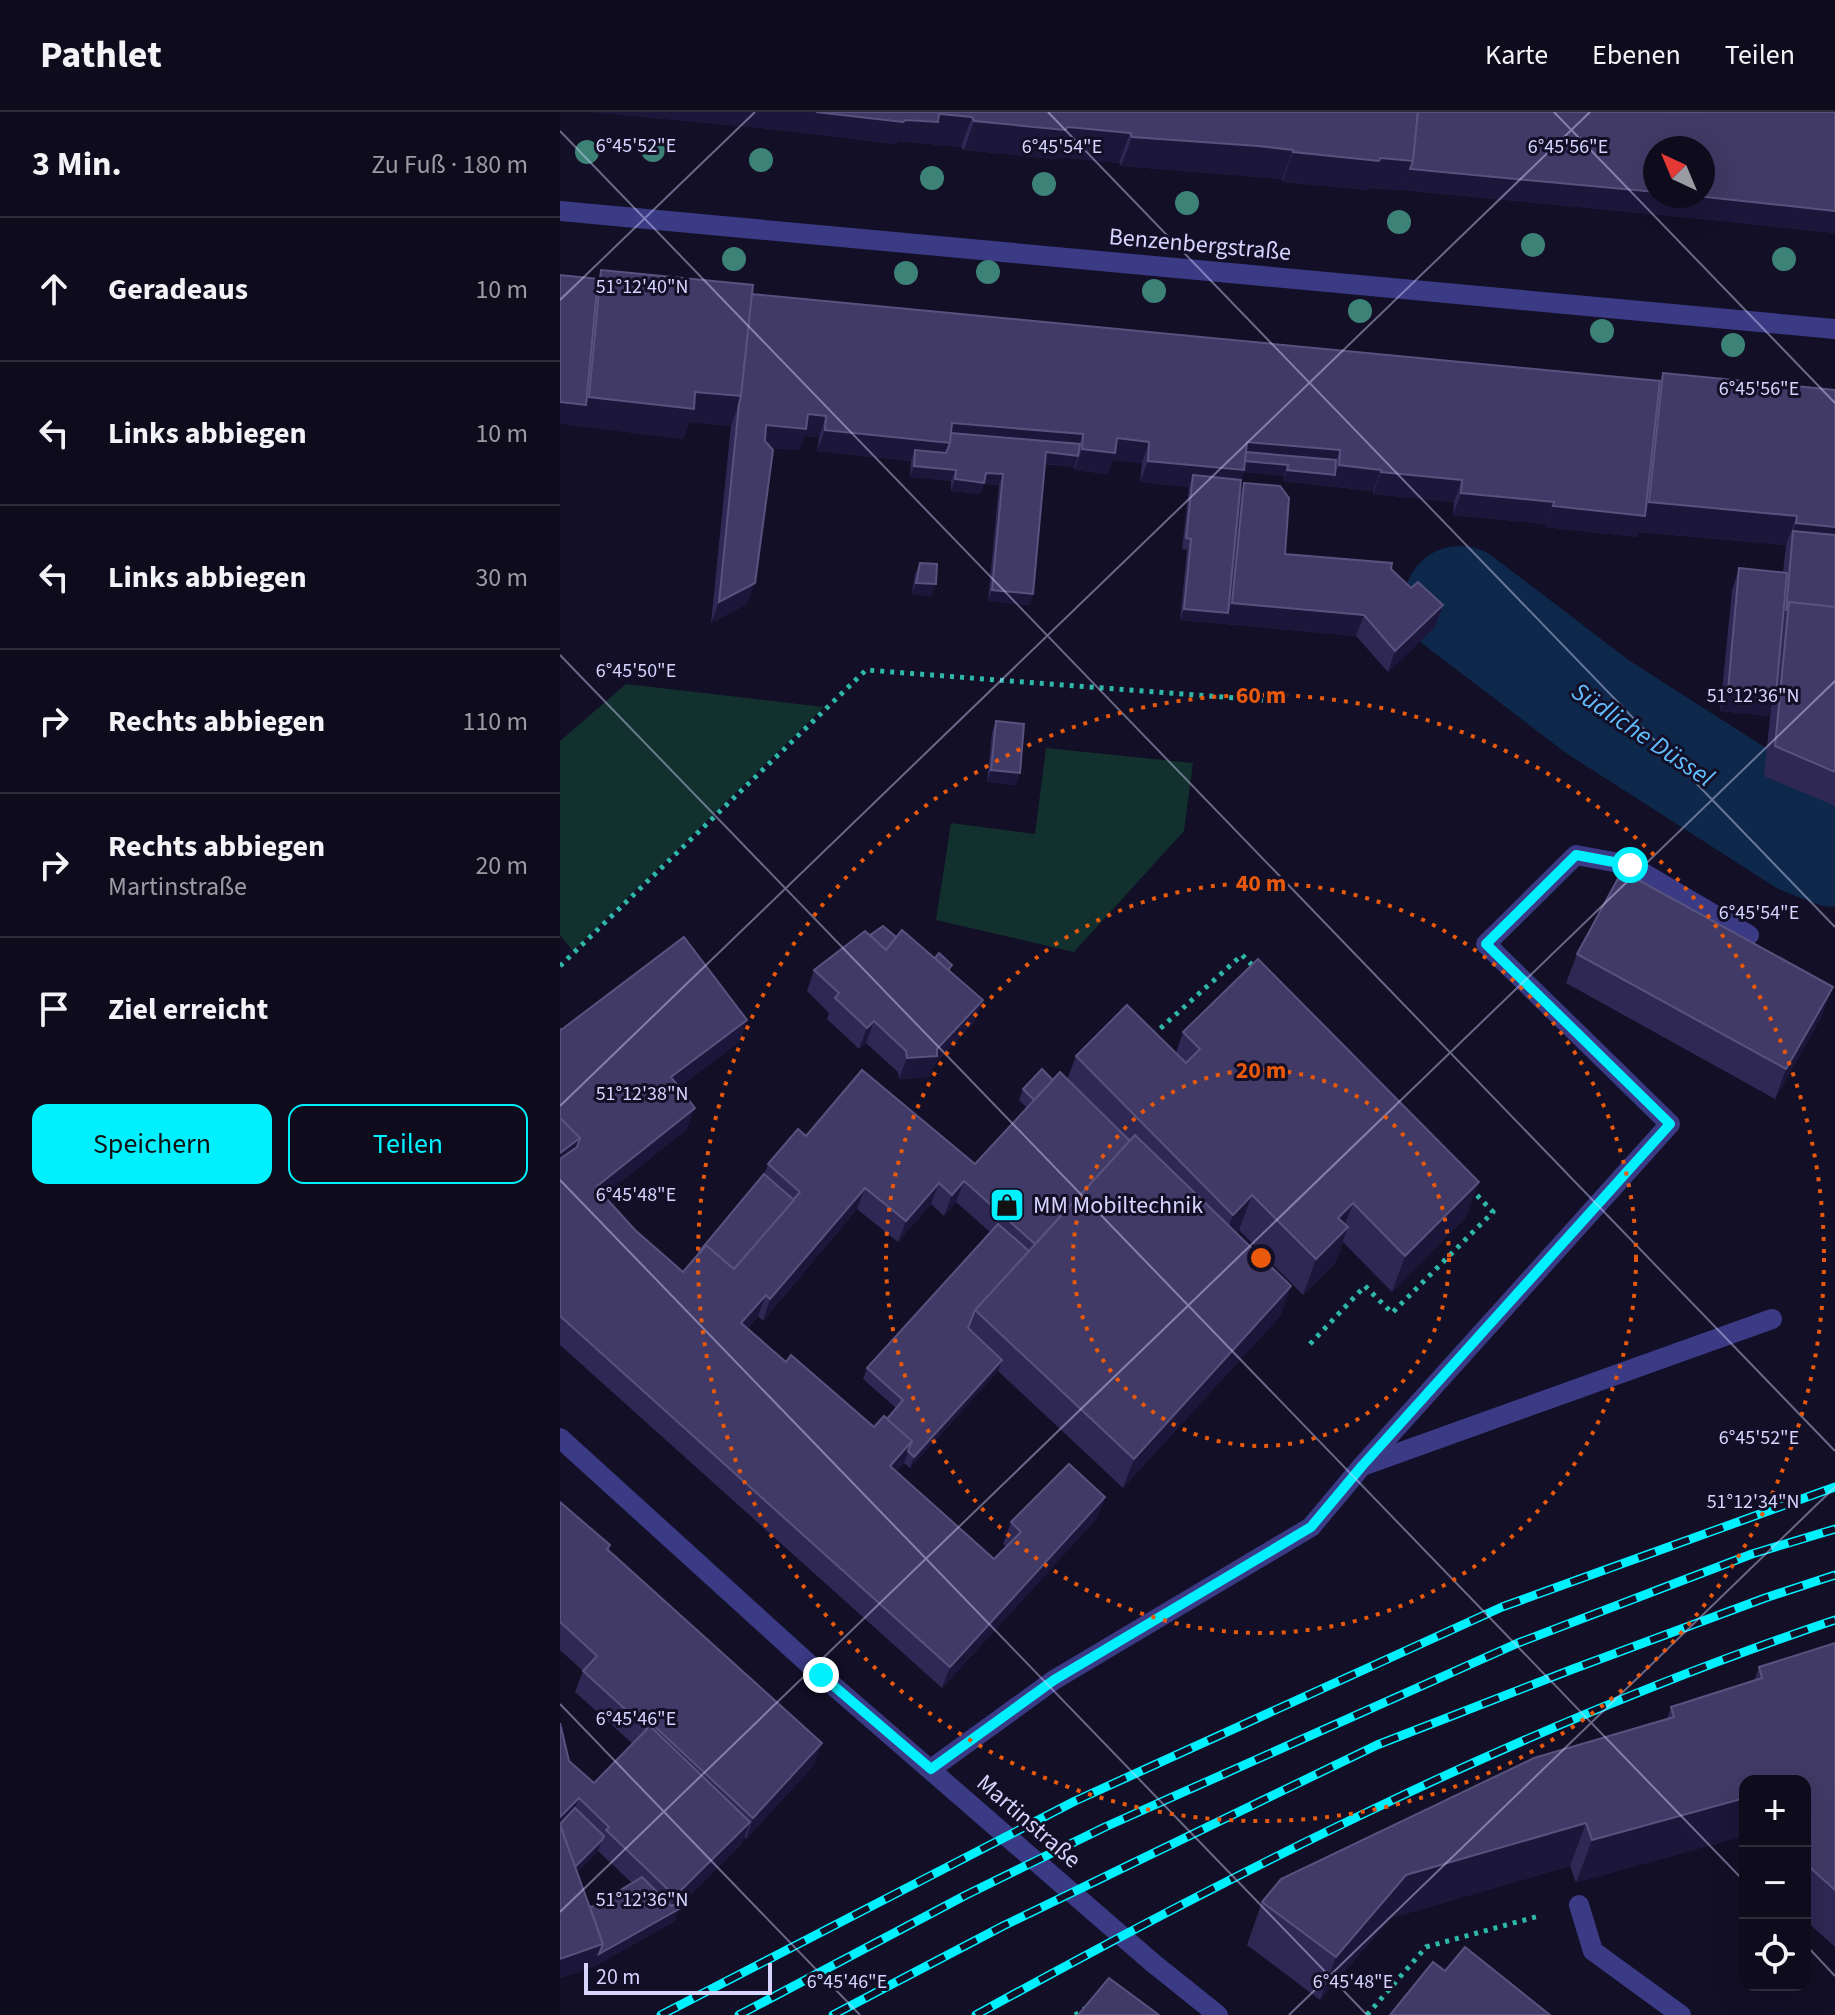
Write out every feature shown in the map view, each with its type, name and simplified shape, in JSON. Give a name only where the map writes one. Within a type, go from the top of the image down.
[{"type":"street","name":"Benzenbergstraße","points":[[560,211],[1835,329]]},
{"type":"street","points":[[931,1769],[1054,1680],[1311,1527],[1362,1466],[1670,1124],[1486,944],[1576,855],[1630,865],[1749,935]]},
{"type":"street","points":[[1362,1466],[1772,1319]]},
{"type":"street","name":"Martinstraße","points":[[560,1438],[821,1675],[1153,1963],[1218,2015]]},
{"type":"street","points":[[1579,1905],[1593,1951],[1681,2015]]},
{"type":"path","points":[[560,966],[866,670],[1275,701]]},
{"type":"path","points":[[1143,1043],[1242,955],[1264,978]]},
{"type":"path","points":[[1310,1344],[1365,1286],[1392,1313],[1493,1212],[1471,1189]]},
{"type":"path","points":[[1367,2015],[1426,1947],[1579,1905]]},
{"type":"green space","points":[[626,684],[824,707],[573,951],[560,935],[560,741]]},
{"type":"green space","points":[[1046,748],[1193,763],[1184,831],[1074,952],[936,920],[951,823],[1035,834]]},
{"type":"building","points":[[816,112],[939,112],[938,122],[903,122]]},
{"type":"building","points":[[941,112],[1418,112],[1413,161],[1380,158],[1379,161],[1258,146],[1132,137],[1130,133],[974,121],[972,117]]},
{"type":"building","points":[[1418,112],[1835,112],[1835,211],[1715,198],[1715,136],[1643,136],[1643,191],[1410,169]]},
{"type":"building","points":[[601,270],[753,285],[741,396],[695,392],[694,409],[589,397]]},
{"type":"building","points":[[560,275],[598,279],[586,405],[560,402]]},
{"type":"building","points":[[752,294],[1660,381],[1645,516],[1553,506],[1554,502],[1461,493],[1462,480],[1339,465],[1340,450],[1247,442],[1244,470],[1148,461],[1149,442],[1117,438],[1115,453],[1082,449],[1083,434],[952,423],[950,443],[825,430],[826,416],[808,414],[806,429],[766,425],[765,441],[773,450],[755,583],[719,602]]},
{"type":"building","points":[[1663,373],[1835,390],[1835,527],[1796,523],[1797,516],[1649,502]]},
{"type":"building","points":[[951,433],[1080,444],[1078,456],[1046,452],[1033,594],[992,590],[1003,474],[986,473],[984,483],[955,479],[956,470],[914,466],[915,450],[946,453]]},
{"type":"building","points":[[1246,452],[1336,460],[1335,475],[1287,470],[1288,465],[1245,461]]},
{"type":"building","points":[[1193,475],[1241,480],[1228,613],[1184,609],[1191,539],[1186,538]]},
{"type":"building","points":[[1244,483],[1280,486],[1289,498],[1285,554],[1392,563],[1391,569],[1411,588],[1418,582],[1443,605],[1395,651],[1364,615],[1232,603]]},
{"type":"building","points":[[1793,531],[1835,535],[1835,607],[1789,602],[1786,611]]},
{"type":"building","points":[[920,563],[937,564],[936,584],[916,583]]},
{"type":"building","points":[[1739,568],[1787,573],[1776,694],[1728,690]]},
{"type":"building","points":[[1789,602],[1835,607],[1835,772],[1775,746]]},
{"type":"building","points":[[996,721],[1024,724],[1020,773],[991,770]]},
{"type":"building","points":[[1622,871],[1833,987],[1786,1069],[1577,954]]},
{"type":"building","points":[[883,926],[896,937],[886,950],[870,935]]},
{"type":"building","points":[[902,930],[983,1000],[937,1049],[937,1056],[907,1058],[906,1051],[874,1021],[867,1028],[835,998],[839,993],[814,970],[865,931],[886,950]]},
{"type":"building","points":[[684,937],[747,1020],[671,1077],[695,1108],[596,1187],[635,1230],[683,1272],[706,1245],[734,1269],[800,1192],[768,1164],[798,1129],[806,1136],[862,1070],[975,1164],[1060,1072],[1130,1141],[1035,1244],[964,1181],[952,1195],[939,1183],[906,1221],[865,1188],[770,1299],[766,1295],[741,1323],[786,1362],[791,1355],[874,1427],[884,1416],[912,1441],[890,1466],[994,1559],[1021,1532],[1011,1522],[1069,1464],[1105,1497],[950,1667],[560,1316],[560,1159],[577,1147],[580,1138],[560,1118],[560,1029]]},
{"type":"building","points":[[939,953],[952,965],[948,970],[935,958]]},
{"type":"building","points":[[1258,959],[1479,1182],[1405,1256],[1353,1203],[1338,1218],[1348,1227],[1316,1259],[1252,1195],[1233,1215],[1076,1056],[1127,1005],[1186,1063],[1200,1049],[1183,1032]]},
{"type":"building","points":[[1042,1069],[1053,1080],[1034,1100],[1023,1089]]},
{"type":"building","points":[[560,1118],[580,1138],[560,1153]]},
{"type":"building","points":[[1135,1135],[1291,1286],[1134,1459],[975,1310]]},
{"type":"building","points":[[764,1174],[794,1200],[734,1269],[706,1245],[700,1253],[699,1252]]},
{"type":"building","points":[[998,1224],[1029,1251],[975,1310],[968,1328],[1002,1360],[914,1457],[908,1451],[912,1441],[887,1419],[903,1400],[867,1368]]},
{"type":"building","points":[[560,1502],[610,1545],[607,1549],[822,1743],[753,1818],[652,1724],[650,1726],[750,1822],[675,1896],[606,1830],[609,1827],[579,1798],[560,1817],[560,1723],[569,1761],[594,1783],[647,1729],[583,1671],[597,1656],[560,1622]]},
{"type":"building","points":[[1835,1643],[1835,1890],[1811,1868],[1811,1775],[1739,1775],[1739,1800],[1592,1840],[1586,1823],[1406,1875],[1336,1957],[1262,1902],[1281,1879],[1534,1758],[1674,1717],[1671,1707],[1762,1678],[1759,1667]]},
{"type":"building","points":[[575,1808],[604,1836],[575,1867],[560,1824]]},
{"type":"building","points":[[560,1825],[603,1944],[560,1959]]},
{"type":"building","points":[[642,1877],[671,1906],[679,1909],[599,1954],[603,1944],[590,1907]]},
{"type":"building","points":[[1465,1947],[1550,2015],[1390,2015],[1433,1962],[1445,1971]]},
{"type":"building","points":[[1109,1978],[1159,2015],[1078,2015]]},
{"type":"waterway","name":"Südliche Düssel","points":[[1460,602],[1598,707],[1804,839],[1835,851]]},
{"type":"railway","points":[[661,2015],[1075,1801],[1502,1607],[1835,1487]]},
{"type":"railway","points":[[739,2015],[966,1895],[1105,1827],[1518,1643],[1752,1554],[1835,1529]]},
{"type":"railway","points":[[833,2015],[1003,1926],[1377,1745],[1573,1669],[1835,1575]]},
{"type":"railway","points":[[976,2015],[1185,1903],[1397,1798],[1613,1703],[1835,1620]]},
{"type":"place","name":"MM Mobiltechnik","points":[[1007,1205]]},
{"type":"route","points":[[821,1675],[931,1769],[1054,1680],[1311,1527],[1362,1466],[1670,1124],[1486,944],[1576,855],[1630,865]]}]
